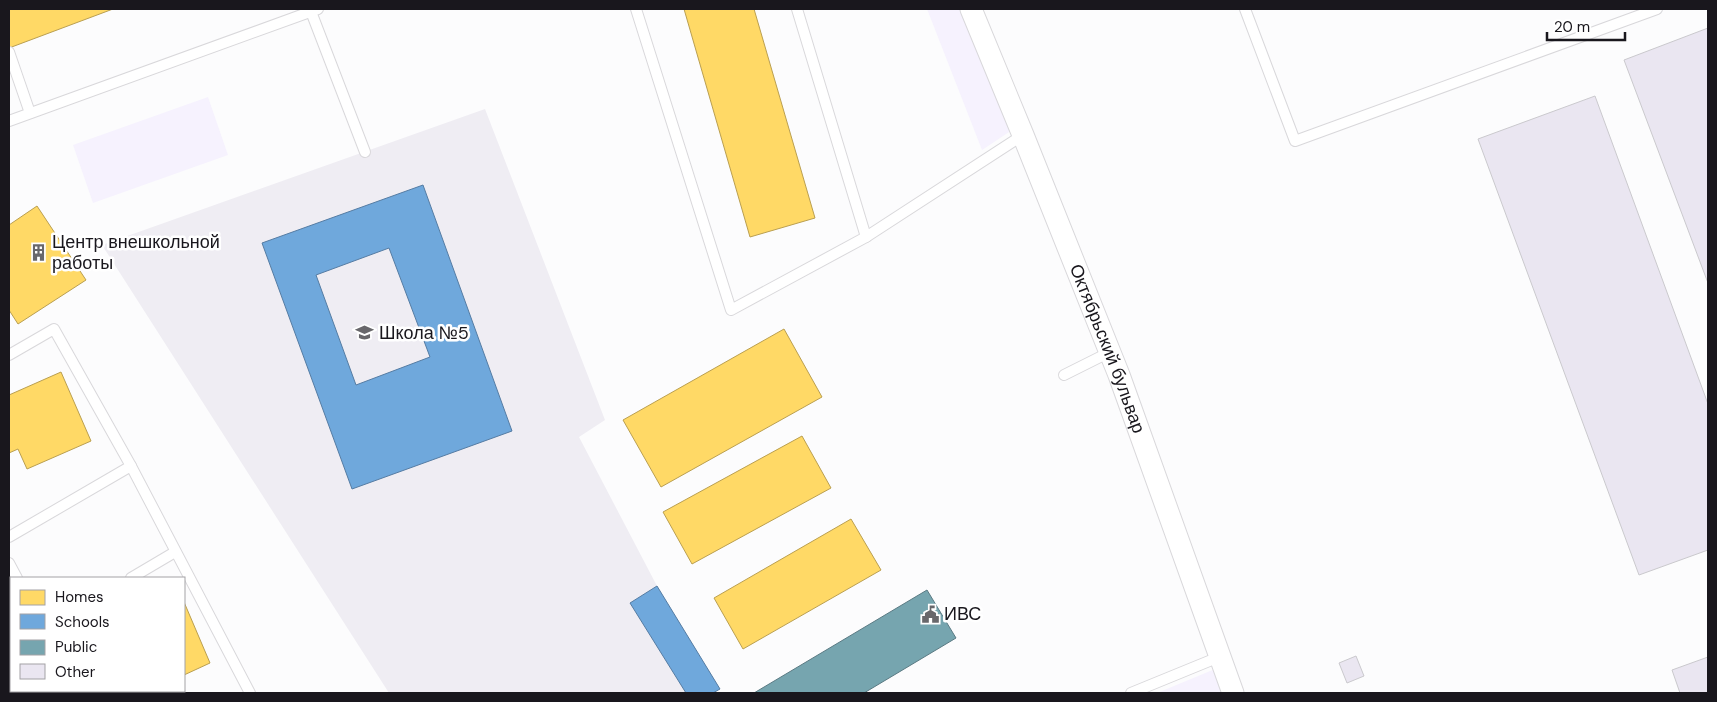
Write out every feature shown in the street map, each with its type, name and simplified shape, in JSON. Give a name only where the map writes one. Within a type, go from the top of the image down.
[{"type":"street","name":"Октябрьский бульвар","points":[[971,9],[1110,352],[1233,693]]},
{"type":"lane","points":[[636,9],[731,310],[866,236],[1023,135]]},
{"type":"lane","points":[[797,9],[866,236]]},
{"type":"lane","points":[[1245,9],[1295,141],[1658,9]]},
{"type":"lane","points":[[9,121],[313,10],[365,152]]},
{"type":"lane","points":[[9,52],[30,113]]},
{"type":"lane","points":[[9,355],[54,329],[131,466],[250,693]]},
{"type":"lane","points":[[1064,374],[1110,352]]},
{"type":"lane","points":[[9,537],[131,466]]},
{"type":"lane","points":[[133,577],[175,552]]},
{"type":"lane","points":[[9,563],[16,577]]},
{"type":"lane","points":[[1132,693],[1219,656]]},
{"type":"shaded area","points":[[927,9],[962,9],[1012,130],[982,150]]},
{"type":"shaded area","points":[[208,97],[228,155],[93,203],[73,145]]},
{"type":"shaded area","name":"Школа №5","points":[[485,109],[605,420],[579,437],[657,586],[630,603],[686,693],[389,693],[102,245]]},
{"type":"shaded area","points":[[1215,669],[1224,693],[1157,693]]},
{"type":"building: Homes","points":[[9,9],[113,9],[9,48]]},
{"type":"building: Homes","points":[[684,9],[754,9],[815,218],[750,237]]},
{"type":"building: Homes","name":"Центр внешкольной работы","points":[[37,206],[86,280],[18,324],[9,310],[9,225]]},
{"type":"building: Homes","points":[[784,329],[822,397],[661,487],[623,420]]},
{"type":"building: Homes","points":[[61,372],[91,441],[27,469],[18,449],[9,453],[9,395]]},
{"type":"building: Homes","points":[[802,436],[831,488],[692,564],[663,512]]},
{"type":"building: Homes","points":[[851,519],[881,570],[743,649],[714,598]]},
{"type":"building: Homes","points":[[185,604],[210,663],[185,675]]},
{"type":"building: Schools","points":[[423,185],[512,431],[352,489],[262,243]],"holes":[[[389,248],[430,357],[356,385],[316,275]]]},
{"type":"building: Schools","points":[[657,586],[720,689],[713,693],[686,693],[630,603]]},
{"type":"building: Public","points":[[927,590],[956,638],[864,693],[754,693]]},
{"type":"building: Other","points":[[1708,28],[1708,283],[1624,60]]},
{"type":"building: Other","points":[[1595,96],[1708,404],[1708,550],[1639,575],[1478,139]]},
{"type":"building: Other","points":[[1356,656],[1364,676],[1347,683],[1339,663]]},
{"type":"building: Other","points":[[1708,657],[1708,693],[1680,693],[1672,670]]},
{"type":"place","name":"Центр внешкольной работы","points":[[38,252]]},
{"type":"place","name":"Школа №5","points":[[365,333]]},
{"type":"place","name":"ИВС","points":[[930,614]]}]
